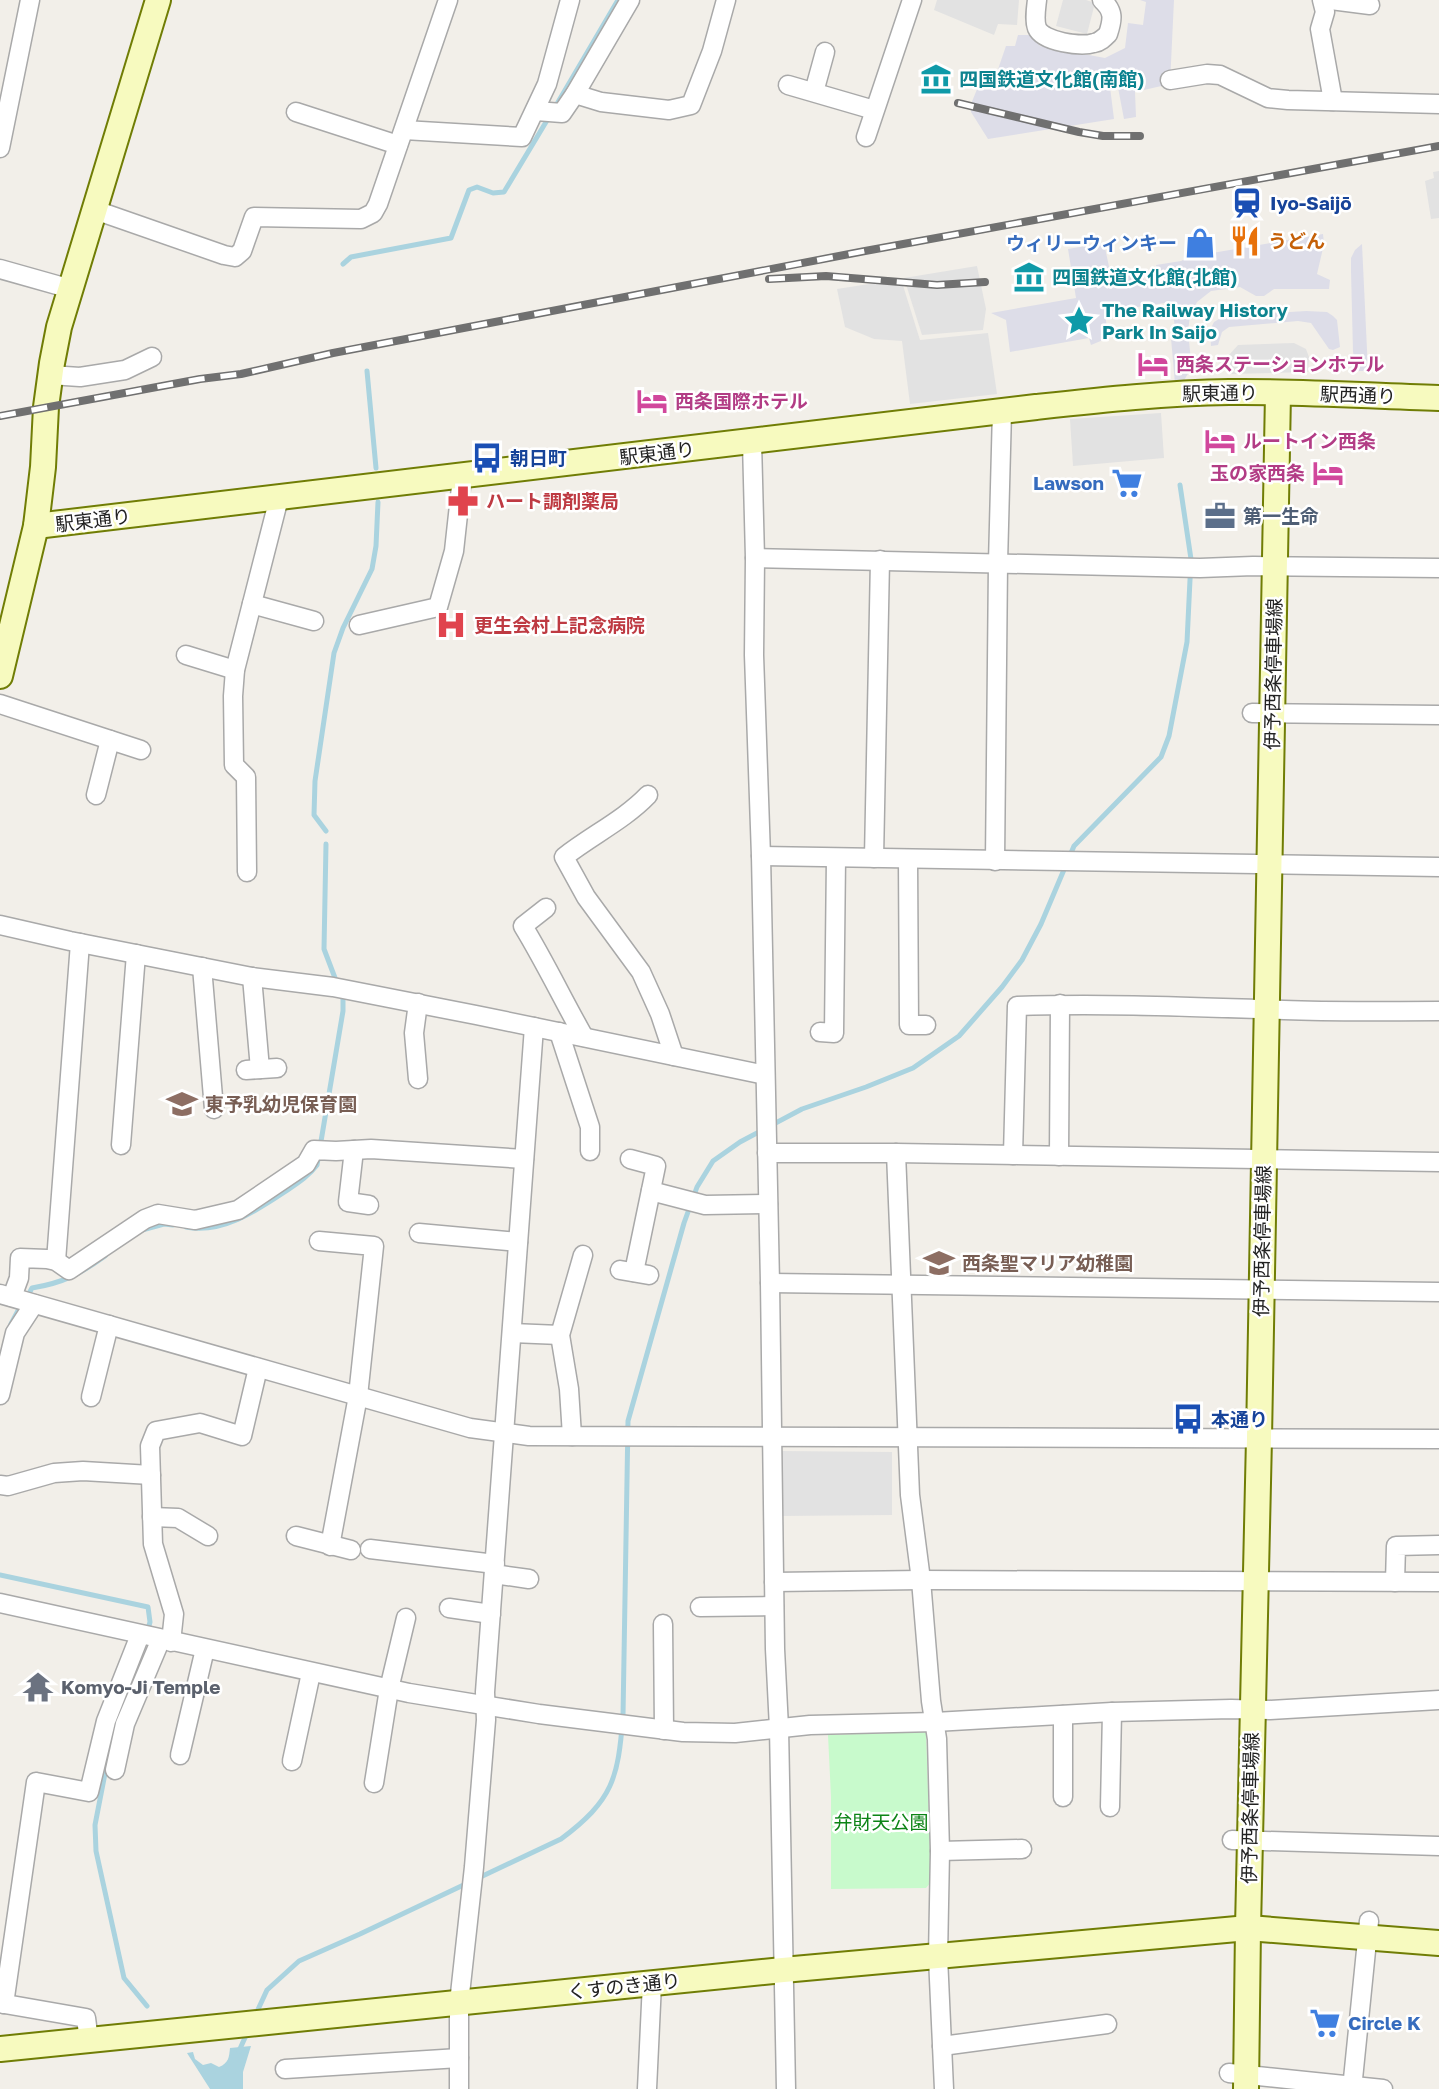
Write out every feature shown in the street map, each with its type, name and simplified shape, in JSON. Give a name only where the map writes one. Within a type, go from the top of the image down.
[{"type":"street","points":[[0,148],[30,0]]},
{"type":"street","points":[[0,676],[36,526],[46,407],[59,327],[158,0]]},
{"type":"street","points":[[95,210],[235,257],[242,251],[254,217],[361,219],[373,213],[448,0]]},
{"type":"street","points":[[296,113],[401,138],[522,137],[537,111],[547,84],[570,0]]},
{"type":"street","points":[[537,111],[562,113],[630,0]]},
{"type":"street","points":[[575,94],[601,102],[669,110],[691,106],[712,51],[726,0]]},
{"type":"street","points":[[866,137],[912,0]]},
{"type":"street","points":[[1039,5],[1036,27],[1041,34],[1053,40],[1093,44],[1108,34],[1112,21],[1110,7],[1102,0]]},
{"type":"street","points":[[1322,0],[1325,12],[1320,29],[1334,101]]},
{"type":"street","points":[[1331,0],[1370,5]]},
{"type":"street","points":[[814,92],[825,52]]},
{"type":"street","points":[[1170,80],[1207,74],[1220,75],[1268,98],[1439,104]]},
{"type":"street","points":[[788,85],[874,110]]},
{"type":"street","points":[[0,269],[71,289]]},
{"type":"street","points":[[50,375],[80,377],[125,370],[152,357]]},
{"type":"street","name":"駅東通り","points":[[36,526],[1002,411],[1183,393],[1278,393]]},
{"type":"street","name":"駅西通り","points":[[1278,393],[1439,398]]},
{"type":"street","name":"伊予西条停車場線","points":[[1241,2079],[1248,1928],[1241,1841],[1252,1709],[1256,1582],[1269,865],[1262,713],[1274,567],[1278,393]]},
{"type":"street","points":[[995,860],[1002,411]]},
{"type":"street","points":[[752,442],[754,655],[761,856],[774,1606],[786,2089]]},
{"type":"street","points":[[359,625],[438,607],[454,551],[461,487],[459,476]]},
{"type":"street","points":[[247,872],[246,777],[234,765],[235,670],[279,498]]},
{"type":"street","points":[[755,558],[1193,567],[1439,568]]},
{"type":"street","points":[[874,858],[880,560]]},
{"type":"street","points":[[251,604],[314,621]]},
{"type":"street","points":[[186,655],[235,670]]},
{"type":"street","points":[[0,704],[141,750]]},
{"type":"street","points":[[1262,713],[1439,715]]},
{"type":"street","points":[[96,795],[110,740]]},
{"type":"street","points":[[648,795],[637,807],[564,857],[586,897],[641,972],[660,1014],[674,1056]]},
{"type":"street","points":[[761,856],[1439,867]]},
{"type":"street","points":[[820,1032],[834,1033],[836,858]]},
{"type":"street","points":[[908,859],[909,1025],[926,1025]]},
{"type":"street","points":[[546,908],[523,926],[584,1037]]},
{"type":"street","points":[[0,925],[252,977],[340,988],[418,1003],[765,1075]]},
{"type":"street","points":[[56,1261],[80,943]]},
{"type":"street","points":[[121,1145],[136,954]]},
{"type":"street","points":[[202,967],[214,1109]]},
{"type":"street","points":[[252,977],[261,1069]]},
{"type":"street","points":[[418,1003],[414,1033],[418,1079]]},
{"type":"street","points":[[1059,1156],[1060,1004]]},
{"type":"street","points":[[1013,1155],[1017,1006],[1060,1004],[1439,1011]]},
{"type":"street","points":[[459,2089],[459,2003],[474,1867],[534,1027]]},
{"type":"street","points":[[559,1032],[590,1127],[590,1151]]},
{"type":"street","points":[[524,1159],[371,1149],[318,1151],[306,1164],[238,1210],[195,1220],[158,1214],[145,1219],[69,1270],[56,1261],[20,1258],[19,1278],[6,1296],[470,1428],[529,1436],[1439,1439]]},
{"type":"street","points":[[354,1150],[348,1202],[369,1205]]},
{"type":"street","points":[[767,1153],[1439,1162]]},
{"type":"street","points":[[896,1153],[910,1496],[937,1739],[940,1851],[938,1957],[944,2089]]},
{"type":"street","points":[[630,1159],[656,1167],[635,1272]]},
{"type":"street","points":[[650,1191],[705,1205],[768,1204]]},
{"type":"street","points":[[419,1233],[518,1242]]},
{"type":"street","points":[[319,1241],[374,1246],[358,1396],[330,1546]]},
{"type":"street","points":[[572,1436],[569,1389],[560,1335],[583,1255]]},
{"type":"street","points":[[770,1283],[1439,1292]]},
{"type":"street","points":[[0,1395],[15,1333],[34,1304]]},
{"type":"street","points":[[91,1397],[110,1325]]},
{"type":"street","points":[[512,1333],[560,1335]]},
{"type":"street","points":[[89,2041],[86,2018],[2,2004],[36,1782],[89,1792],[106,1721],[154,1638],[174,1614],[153,1544],[150,1446],[156,1431],[200,1423],[242,1436],[258,1368]]},
{"type":"street","points":[[0,1485],[8,1486],[54,1473],[83,1471],[150,1475]]},
{"type":"street","points":[[152,1517],[178,1518],[208,1536]]},
{"type":"street","points":[[296,1536],[351,1550]]},
{"type":"street","points":[[1395,1582],[1396,1546],[1439,1545]]},
{"type":"street","points":[[370,1549],[494,1569],[528,1579]]},
{"type":"street","points":[[774,1582],[1439,1582]]},
{"type":"street","points":[[0,1603],[389,1689],[634,1727],[683,1732],[735,1733],[810,1725],[935,1722],[1112,1712],[1270,1710],[1439,1700]]},
{"type":"street","points":[[700,1607],[774,1606]]},
{"type":"street","points":[[449,1608],[491,1614]]},
{"type":"street","points":[[374,1783],[389,1689],[407,1618]]},
{"type":"street","points":[[663,1624],[664,1730]]},
{"type":"street","points":[[115,1770],[125,1724],[154,1638]]},
{"type":"street","points":[[180,1755],[205,1649]]},
{"type":"street","points":[[292,1761],[311,1673]]},
{"type":"street","points":[[1110,1807],[1112,1712]]},
{"type":"street","points":[[1063,1715],[1063,1797]]},
{"type":"street","points":[[1241,1841],[1439,1846]]},
{"type":"street","points":[[940,1851],[1022,1849]]},
{"type":"street","name":"くすのき通り","points":[[0,2049],[783,1970],[1248,1928],[1368,1929],[1439,1942]]},
{"type":"street","points":[[1352,2087],[1368,1929]]},
{"type":"street","points":[[648,2089],[652,1983]]},
{"type":"street","points":[[942,2046],[1107,2024]]},
{"type":"street","points":[[285,2069],[459,2058]]},
{"type":"street","points":[[1241,2079],[1383,2089]]},
{"type":"green space","name":"弁財天公園","points":[[926,1732],[931,1882],[926,1888],[831,1889],[828,1735]]},
{"type":"shaded area","points":[[937,0],[1019,0],[1017,25],[998,24],[994,35],[934,10]]},
{"type":"shaded area","points":[[1063,0],[1086,0],[1095,3],[1087,34],[1056,26]]},
{"type":"shaded area","points":[[1140,0],[1174,0],[1170,84],[1135,92],[1136,117],[1124,119],[1116,77],[1109,79],[1114,119],[988,139],[971,112],[971,104],[982,77],[994,81],[1006,46],[1015,46],[1018,35],[1030,35],[1040,46],[1105,58],[1125,48],[1128,23],[1143,25],[1146,2]]},
{"type":"shaded area","points":[[1439,171],[1439,218],[1431,219],[1425,181],[1434,178],[1433,172]]},
{"type":"shaded area","points":[[1323,234],[1324,244],[1317,274],[1330,280],[1329,289],[1274,289],[1264,296],[1256,296],[1240,287],[1211,291],[1197,302],[1190,316],[1189,372],[1183,382],[1175,384],[1171,338],[1175,327],[1171,302],[1105,312],[1108,338],[1091,345],[1089,338],[1010,352],[1006,320],[991,313],[1076,298],[1068,249],[1104,243],[1111,276],[1142,271],[1144,280],[1158,277],[1156,265]]},
{"type":"shaded area","points":[[1362,244],[1368,371],[1358,371],[1353,352],[1351,258]]},
{"type":"shaded area","points":[[977,266],[986,309],[983,330],[922,335],[904,278]]},
{"type":"shaded area","points":[[901,279],[920,340],[988,333],[997,394],[910,404],[902,341],[874,339],[845,327],[837,289]]},
{"type":"shaded area","points":[[1306,311],[1327,312],[1337,320],[1340,347],[1329,349],[1311,323],[1298,321],[1229,327],[1222,332],[1218,345],[1211,346],[1210,330],[1214,322],[1221,318]]},
{"type":"shaded area","points":[[1294,343],[1306,349],[1309,357],[1308,372],[1232,374],[1224,369],[1229,355],[1238,345]]},
{"type":"shaded area","points":[[1161,413],[1164,458],[1073,466],[1070,419]]},
{"type":"shaded area","points":[[781,1451],[892,1452],[892,1515],[780,1516]]},
{"type":"water","points":[[251,2046],[243,2072],[243,2089],[210,2089],[187,2053],[193,2052],[195,2059],[203,2065],[211,2063],[219,2067],[227,2062],[230,2048]]},
{"type":"waterway","points":[[554,109],[618,0]]},
{"type":"waterway","points":[[343,264],[351,257],[451,238],[469,190],[477,187],[493,193],[504,192],[549,117]]},
{"type":"waterway","points":[[367,371],[376,468]]},
{"type":"waterway","points":[[255,2016],[267,1990],[299,1961],[561,1839],[592,1812],[610,1787],[619,1756],[623,1716],[628,1421],[684,1223],[697,1187],[713,1161],[740,1142],[802,1109],[913,1068],[959,1036],[1022,960],[1041,924],[1074,846],[1161,757],[1169,736],[1187,642],[1191,559],[1180,485]]},
{"type":"waterway","points":[[326,831],[314,815],[315,781],[334,653],[343,628],[372,569],[378,502]]},
{"type":"waterway","points":[[186,1227],[212,1227],[238,1219],[293,1187],[317,1165],[343,1011],[343,999],[324,949],[326,844]]},
{"type":"waterway","points":[[142,1230],[164,1224],[173,1225]]},
{"type":"waterway","points":[[27,1297],[32,1288],[71,1277],[105,1256]]},
{"type":"waterway","points":[[11,1324],[21,1305]]},
{"type":"waterway","points":[[0,1575],[148,1607],[150,1622],[147,1633]]},
{"type":"waterway","points":[[120,1709],[115,1722],[95,1825],[96,1851],[124,1978],[147,2006]]},
{"type":"waterway","points":[[239,2051],[248,2031]]},
{"type":"railway","points":[[958,103],[1079,132],[1103,136],[1140,136]]},
{"type":"railway","points":[[0,416],[200,379],[241,374],[333,353],[865,251],[1439,146]]},
{"type":"railway","points":[[769,279],[826,276],[937,285],[985,282]]},
{"type":"place","name":"四国鉄道文化館(南館)","points":[[936,79]]},
{"type":"place","name":"Iyo-Saijō","points":[[1247,203]]},
{"type":"place","name":"うどん","points":[[1245,241]]},
{"type":"place","name":"ウィリーウィンキー","points":[[1200,243]]},
{"type":"place","name":"四国鉄道文化館(北館)","points":[[1029,277]]},
{"type":"place","name":"The Railway History Park In Saijo","points":[[1079,321]]},
{"type":"place","name":"西条ステーションホテル","points":[[1153,364]]},
{"type":"place","name":"西条国際ホテル","points":[[652,401]]},
{"type":"place","name":"ルートイン西条","points":[[1220,441]]},
{"type":"place","name":"朝日町","points":[[487,458]]},
{"type":"place","name":"玉の家西条","points":[[1328,473]]},
{"type":"place","name":"Lawson","points":[[1127,483]]},
{"type":"place","name":"ハート調剤薬局","points":[[463,501]]},
{"type":"place","name":"第一生命","points":[[1220,516]]},
{"type":"place","name":"更生会村上記念病院","points":[[451,625]]},
{"type":"place","name":"東予乳幼児保育園","points":[[182,1104]]},
{"type":"place","name":"西条聖マリア幼稚園","points":[[939,1263]]},
{"type":"place","name":"本通り","points":[[1188,1419]]},
{"type":"place","name":"Komyo-Ji Temple","points":[[38,1687]]},
{"type":"place","name":"Circle K","points":[[1325,2023]]}]
